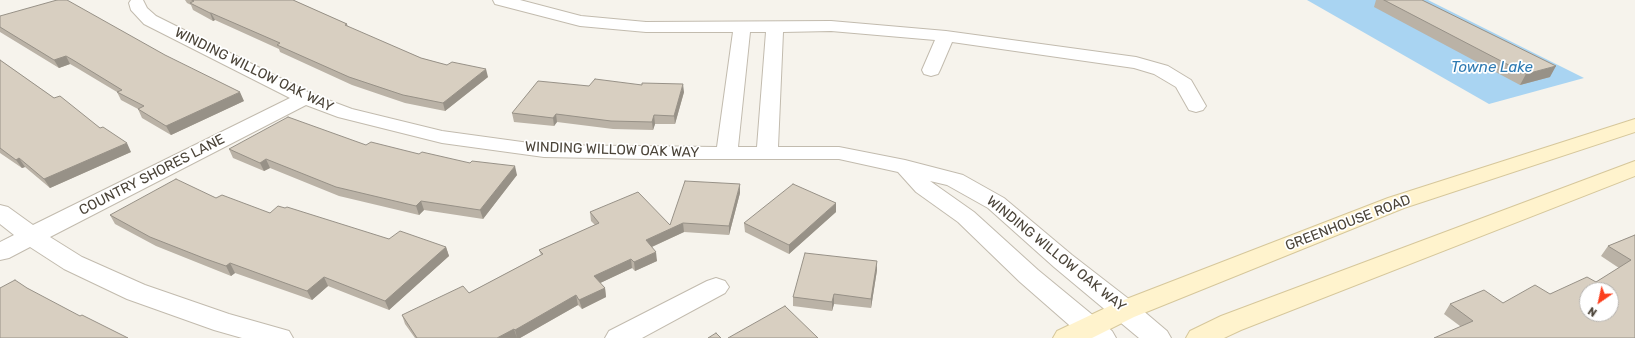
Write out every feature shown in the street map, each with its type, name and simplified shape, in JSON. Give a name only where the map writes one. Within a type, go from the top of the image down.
[{"type":"street","points":[[501,0],[580,21],[646,26],[831,26],[946,36],[1136,63],[1161,70],[1184,84],[1196,106]]},
{"type":"street","name":"WINDING WILLOW OAK WAY","points":[[137,3],[139,10],[150,20],[305,98],[345,113],[442,138],[536,150],[648,153],[839,153],[904,166],[955,180],[996,203],[1063,261],[1125,310],[1156,338]]},
{"type":"street","points":[[727,152],[742,27]]},
{"type":"street","points":[[767,152],[775,27]]},
{"type":"street","points":[[931,70],[946,36]]},
{"type":"street","name":"COUNTRY SHORES LANE","points":[[0,252],[305,98]]},
{"type":"street","name":"GREENHOUSE ROAD","points":[[1067,338],[1095,332],[1125,310],[1396,203],[1635,125]]},
{"type":"street","name":"WINDING WILLOW OAK WAY","points":[[904,166],[924,187],[966,218],[1029,276],[1095,332]]},
{"type":"street","points":[[1200,338],[1230,323],[1635,168]]},
{"type":"street","points":[[0,212],[31,236],[73,263],[136,292],[224,323],[279,338]]},
{"type":"street","points":[[619,338],[716,287]]},
{"type":"water","name":"Towne Lake","points":[[1307,0],[1428,0],[1584,78],[1489,104]]},
{"type":"building","points":[[57,0],[67,0],[165,55],[240,92],[166,126],[138,109],[144,106],[117,92],[122,90],[73,60],[66,56],[54,60],[0,27],[0,16]]},
{"type":"building","points":[[192,0],[293,0],[347,24],[345,25],[421,58],[447,65],[452,62],[486,69],[443,103],[403,95],[349,77],[277,45],[280,43],[190,3],[194,1]]},
{"type":"building","points":[[1384,0],[1422,0],[1556,66],[1526,74]]},
{"type":"building","points":[[0,60],[54,98],[60,96],[100,128],[103,127],[127,143],[44,179],[19,158],[16,160],[0,148]]},
{"type":"building","points":[[595,79],[642,85],[642,83],[683,84],[674,116],[654,115],[652,122],[611,121],[556,114],[553,118],[512,113],[538,81],[589,86]]},
{"type":"building","points":[[288,117],[366,145],[371,142],[419,154],[422,152],[470,163],[472,161],[515,166],[480,210],[421,201],[416,206],[336,187],[266,159],[260,163],[229,149]]},
{"type":"building","points":[[176,179],[216,198],[222,195],[270,213],[278,206],[285,208],[287,207],[389,239],[400,231],[446,247],[385,301],[324,277],[307,291],[230,263],[226,266],[206,259],[150,237],[110,215]]},
{"type":"building","points":[[685,181],[740,184],[729,226],[683,223],[646,240],[656,252],[634,262],[631,259],[594,276],[605,288],[579,300],[576,295],[515,330],[514,329],[497,338],[417,338],[402,315],[463,286],[469,293],[543,254],[539,250],[599,223],[590,212],[638,192],[670,225]]},
{"type":"building","points":[[793,184],[836,203],[789,245],[744,223]]},
{"type":"building","points":[[1635,235],[1635,338],[1434,338],[1473,321],[1450,304],[1484,290],[1503,303],[1535,285],[1550,294],[1587,277],[1596,282],[1631,260],[1608,246]]},
{"type":"building","points":[[805,253],[877,261],[871,299],[834,294],[832,302],[793,297]]},
{"type":"building","points":[[15,280],[80,316],[82,315],[128,338],[0,338],[0,288]]},
{"type":"building","points":[[785,306],[818,338],[728,338]]},
{"type":"building","points":[[716,333],[721,338],[708,338]]}]
